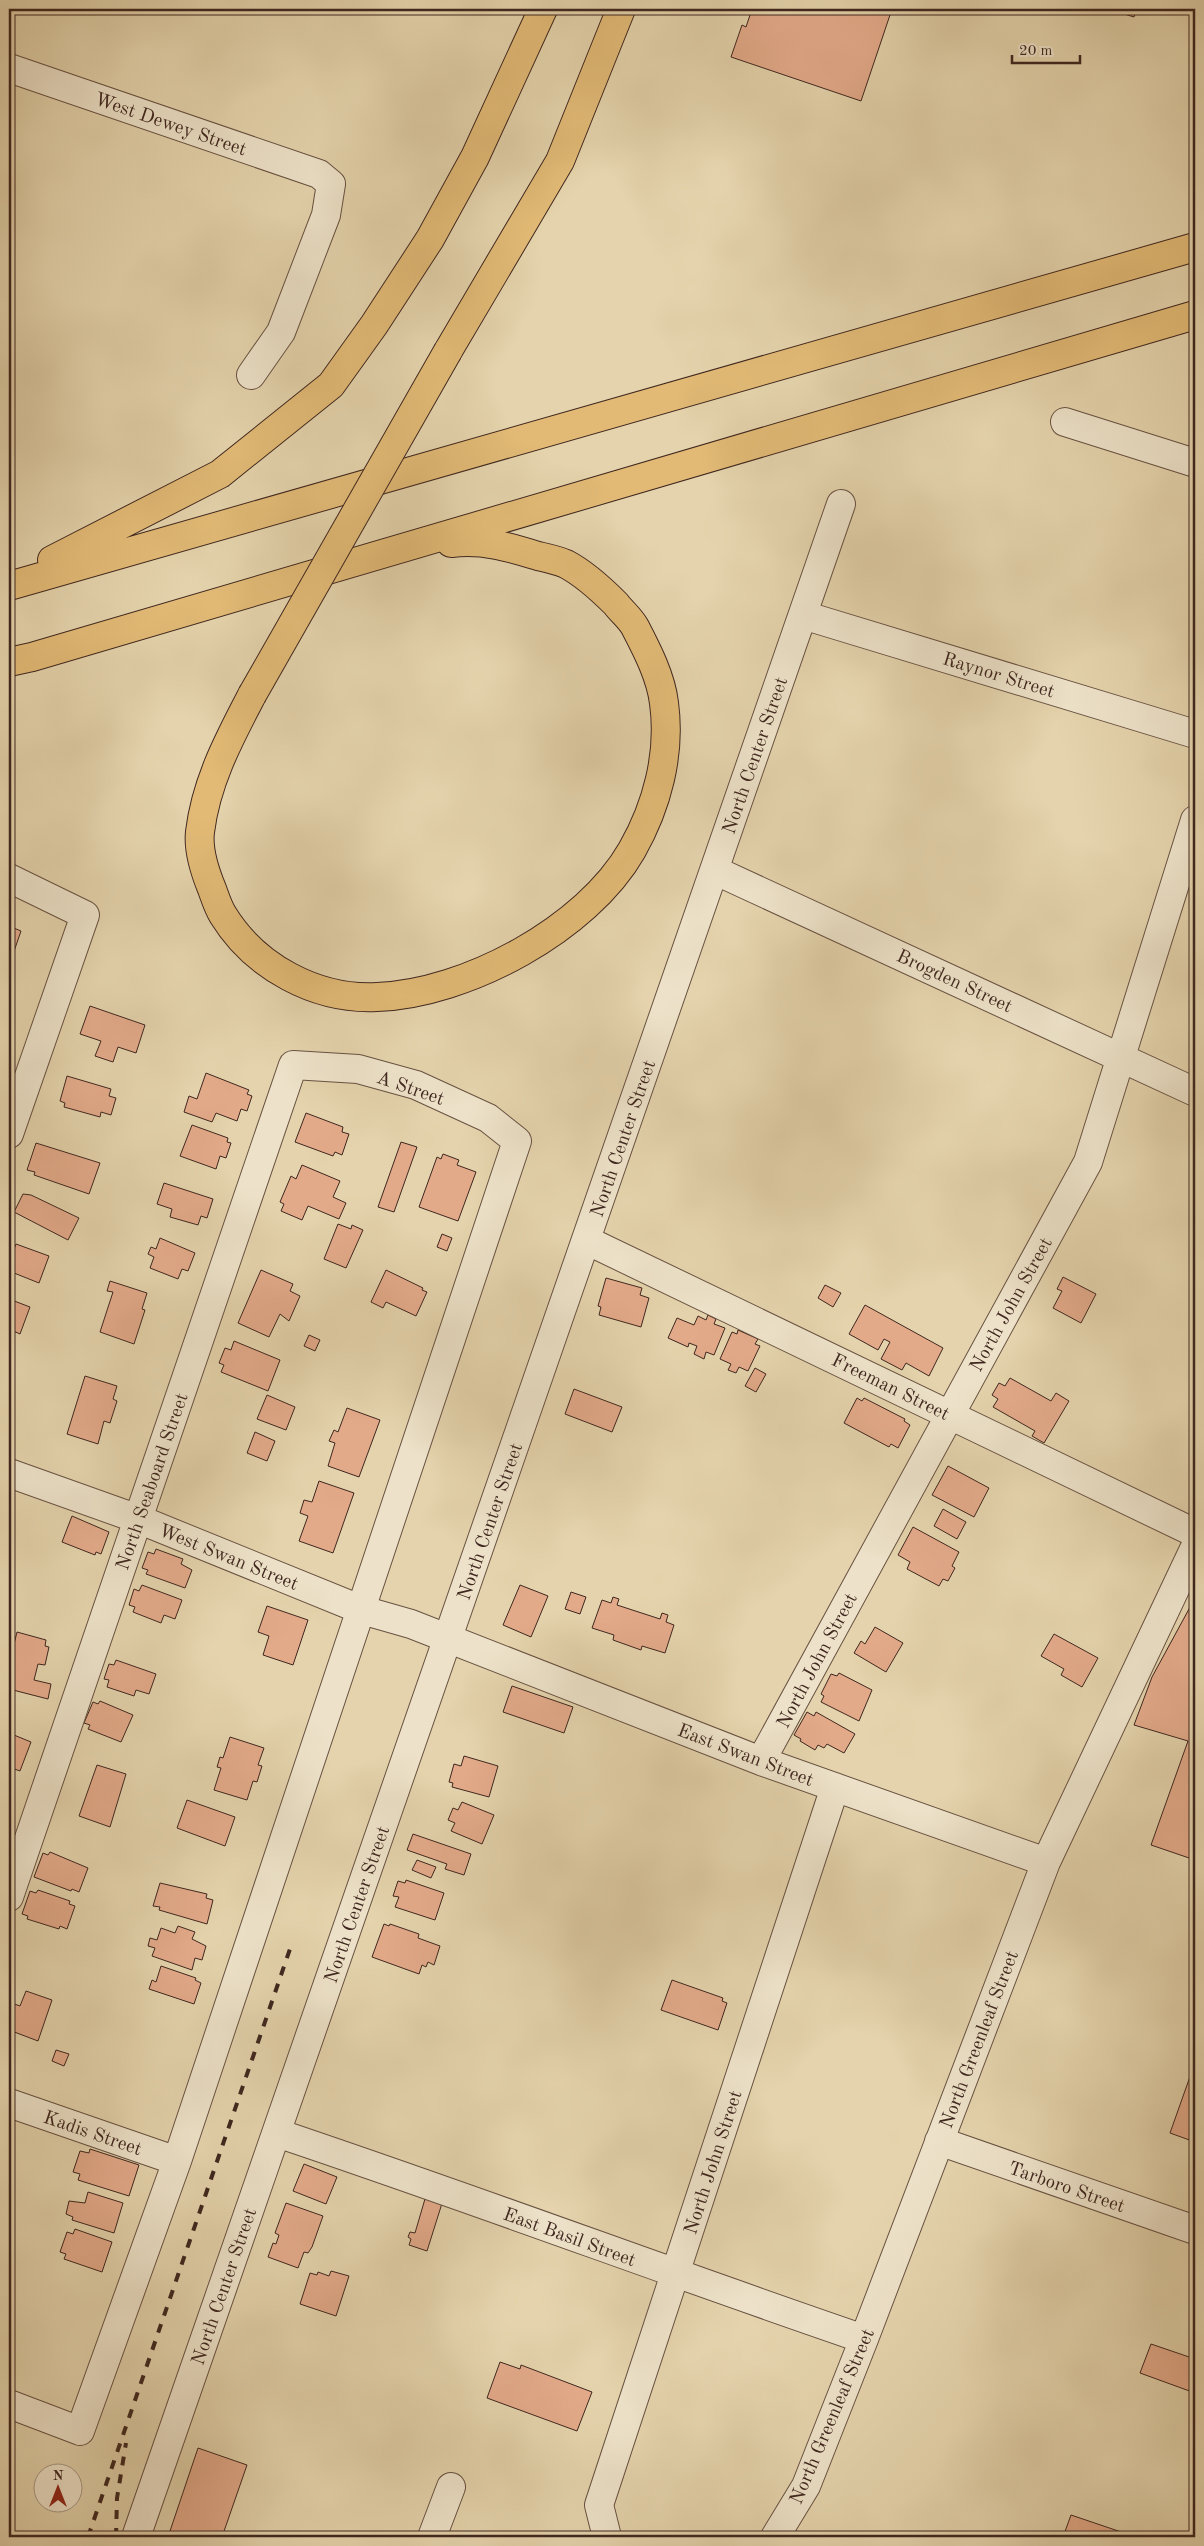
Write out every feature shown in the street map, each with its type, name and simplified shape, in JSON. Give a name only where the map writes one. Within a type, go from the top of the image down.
[{"type":"highway","points":[[9,577],[69,553],[152,507],[220,474],[331,385],[374,325],[430,240],[475,157],[544,9]]},
{"type":"highway","points":[[388,552],[465,542],[500,544],[565,564],[600,588],[632,622],[650,658],[664,702],[665,742],[661,782],[632,850],[606,885],[569,918],[534,945],[461,980],[422,991],[375,998],[331,992],[290,979],[248,948],[222,915],[206,875],[199,835],[207,791],[227,742],[252,696],[448,351],[560,161],[621,9]]},
{"type":"highway","points":[[9,586],[1195,247]]},
{"type":"highway","points":[[9,662],[32,657],[1195,315]]},
{"type":"street","name":"West Dewey Street","points":[[9,68],[319,174],[331,184],[326,215],[281,332],[251,375]]},
{"type":"street","points":[[1065,422],[1195,463]]},
{"type":"street","name":"North Center Street","points":[[136,2537],[841,504]]},
{"type":"street","name":"Raynor Street","points":[[803,615],[1195,734]]},
{"type":"street","name":"North John Street","points":[[762,1761],[1088,1162],[1195,820]]},
{"type":"street","name":"Brogden Street","points":[[714,870],[1195,1092]]},
{"type":"street","points":[[9,878],[85,915],[9,1134]]},
{"type":"street","name":"A Street","points":[[293,1065],[358,1069],[416,1085],[488,1118],[517,1141],[362,1610]]},
{"type":"street","name":"North Seaboard Street","points":[[9,1897],[293,1065]]},
{"type":"street","name":"Freeman Street","points":[[586,1240],[1195,1533]]},
{"type":"street","name":"West Swan Street","points":[[9,1473],[138,1520],[362,1610],[411,1624],[449,1638]]},
{"type":"street","name":"North Greenleaf Street","points":[[776,2537],[806,2486],[1046,1862],[1195,1547]]},
{"type":"street","points":[[9,2404],[80,2431],[177,2161],[362,1610]]},
{"type":"street","name":"East Swan Street","points":[[449,1638],[762,1761],[1046,1862]]},
{"type":"street","name":"North John Street","points":[[608,2537],[599,2505],[835,1787]]},
{"type":"street","name":"Kadis Street","points":[[9,2103],[177,2161]]},
{"type":"street","name":"East Basil Street","points":[[277,2133],[449,2191],[675,2275],[864,2339]]},
{"type":"street","name":"Tarboro Street","points":[[939,2141],[1195,2230]]},
{"type":"street","points":[[432,2537],[451,2487]]},
{"type":"building","points":[[752,9],[892,9],[861,101],[731,57],[742,25],[746,27]]},
{"type":"building","points":[[1108,9],[1137,9],[1134,17]]},
{"type":"building","points":[[9,926],[21,931],[11,960],[9,959]]},
{"type":"building","points":[[90,1006],[145,1025],[136,1053],[118,1047],[113,1062],[95,1056],[101,1041],[80,1034]]},
{"type":"building","points":[[206,1073],[249,1090],[247,1094],[252,1096],[247,1111],[241,1109],[237,1121],[216,1113],[212,1122],[184,1112],[189,1096],[197,1099]]},
{"type":"building","points":[[67,1076],[111,1089],[109,1096],[116,1098],[111,1115],[101,1112],[100,1117],[64,1107],[65,1103],[60,1101]]},
{"type":"building","points":[[306,1113],[343,1127],[342,1132],[349,1134],[342,1155],[335,1152],[333,1156],[295,1142]]},
{"type":"building","points":[[192,1125],[228,1138],[227,1142],[231,1143],[226,1158],[220,1156],[216,1169],[180,1156]]},
{"type":"building","points":[[401,1142],[417,1147],[394,1212],[378,1207]]},
{"type":"building","points":[[36,1143],[100,1163],[89,1194],[34,1175],[35,1172],[27,1170]]},
{"type":"building","points":[[443,1154],[459,1160],[457,1165],[476,1172],[458,1221],[419,1207],[437,1157],[441,1159]]},
{"type":"building","points":[[302,1165],[340,1181],[333,1197],[346,1203],[339,1219],[308,1206],[302,1220],[281,1211],[284,1204],[280,1202],[291,1176],[296,1179]]},
{"type":"building","points":[[164,1183],[213,1199],[207,1218],[201,1216],[198,1225],[170,1217],[172,1209],[157,1204]]},
{"type":"building","points":[[23,1194],[31,1195],[79,1218],[68,1240],[14,1212]]},
{"type":"building","points":[[338,1224],[351,1229],[352,1225],[363,1230],[346,1268],[324,1259]]},
{"type":"building","points":[[442,1234],[452,1238],[447,1251],[437,1247]]},
{"type":"building","points":[[160,1238],[195,1253],[188,1271],[182,1269],[178,1279],[150,1268],[154,1257],[148,1254],[151,1247],[156,1249]]},
{"type":"building","points":[[16,1244],[49,1256],[39,1283],[9,1271],[9,1249],[10,1247],[14,1249]]},
{"type":"building","points":[[261,1270],[293,1284],[290,1291],[300,1296],[289,1321],[280,1314],[269,1337],[238,1323]]},
{"type":"building","points":[[386,1270],[423,1288],[422,1290],[427,1292],[416,1316],[386,1302],[383,1308],[371,1302]]},
{"type":"building","points":[[1063,1277],[1096,1294],[1081,1323],[1053,1308],[1062,1291],[1057,1289]]},
{"type":"building","points":[[606,1278],[642,1288],[640,1295],[649,1298],[641,1327],[599,1315],[601,1307],[598,1306]]},
{"type":"building","points":[[110,1281],[147,1293],[142,1309],[145,1310],[134,1344],[100,1332],[113,1292],[107,1291]]},
{"type":"building","points":[[825,1285],[841,1293],[833,1307],[818,1298]]},
{"type":"building","points":[[9,1299],[30,1307],[20,1334],[9,1329]]},
{"type":"building","points":[[865,1305],[943,1348],[929,1376],[906,1363],[902,1370],[881,1359],[890,1342],[884,1339],[878,1350],[849,1334]]},
{"type":"building","points":[[708,1315],[716,1319],[714,1324],[725,1328],[714,1355],[706,1352],[704,1359],[694,1354],[697,1346],[689,1343],[688,1347],[668,1338],[677,1318],[694,1325],[698,1316],[706,1320]]},
{"type":"building","points":[[738,1330],[758,1339],[755,1344],[760,1346],[748,1371],[739,1367],[736,1373],[728,1370],[731,1364],[720,1359],[732,1332],[737,1334]]},
{"type":"building","points":[[309,1335],[320,1340],[315,1351],[304,1346]]},
{"type":"building","points":[[234,1341],[280,1360],[268,1391],[221,1372],[224,1365],[219,1363],[225,1348],[231,1350]]},
{"type":"building","points":[[755,1368],[766,1374],[756,1392],[745,1386]]},
{"type":"building","points":[[85,1376],[117,1386],[113,1399],[117,1401],[110,1423],[104,1421],[98,1444],[67,1434]]},
{"type":"building","points":[[1010,1378],[1051,1401],[1056,1393],[1069,1401],[1044,1443],[1032,1436],[1035,1431],[993,1407],[998,1399],[992,1395],[999,1383],[1005,1386]]},
{"type":"building","points":[[574,1389],[622,1407],[612,1432],[565,1414]]},
{"type":"building","points":[[267,1395],[295,1407],[286,1430],[257,1419]]},
{"type":"building","points":[[857,1398],[862,1401],[864,1398],[905,1419],[904,1421],[910,1425],[898,1448],[891,1444],[889,1447],[844,1423]]},
{"type":"building","points":[[347,1408],[380,1420],[359,1477],[328,1466],[335,1443],[329,1441],[334,1430],[338,1432]]},
{"type":"building","points":[[255,1432],[275,1441],[267,1461],[247,1453]]},
{"type":"building","points":[[948,1466],[989,1488],[974,1517],[932,1495]]},
{"type":"building","points":[[319,1481],[354,1493],[333,1553],[299,1541],[308,1516],[300,1513],[304,1500],[312,1502]]},
{"type":"building","points":[[943,1509],[966,1522],[957,1539],[934,1526]]},
{"type":"building","points":[[72,1516],[109,1532],[101,1554],[96,1552],[95,1555],[62,1542]]},
{"type":"building","points":[[913,1527],[959,1552],[952,1566],[955,1568],[948,1581],[943,1579],[939,1586],[907,1569],[910,1562],[898,1555]]},
{"type":"building","points":[[156,1549],[183,1559],[181,1564],[192,1570],[185,1588],[146,1574],[148,1570],[142,1568],[148,1552],[154,1554]]},
{"type":"building","points":[[142,1585],[182,1600],[175,1619],[164,1615],[161,1623],[133,1612],[135,1607],[129,1605],[134,1589],[139,1591]]},
{"type":"building","points":[[520,1585],[548,1596],[531,1637],[503,1625]]},
{"type":"building","points":[[571,1592],[586,1597],[580,1614],[565,1609]]},
{"type":"building","points":[[613,1597],[619,1599],[617,1605],[660,1619],[662,1613],[668,1615],[666,1622],[674,1625],[665,1653],[642,1646],[641,1650],[613,1640],[614,1635],[592,1628],[602,1600],[611,1603]]},
{"type":"building","points":[[1195,1598],[1195,1860],[1151,1845],[1188,1741],[1134,1725],[1152,1677]]},
{"type":"building","points":[[267,1606],[308,1620],[293,1665],[263,1655],[269,1636],[258,1632]]},
{"type":"building","points":[[875,1627],[903,1643],[886,1672],[854,1653],[861,1641],[865,1644]]},
{"type":"building","points":[[17,1632],[46,1640],[45,1646],[49,1647],[45,1665],[38,1664],[34,1680],[51,1684],[48,1699],[9,1689],[9,1664]]},
{"type":"building","points":[[1054,1634],[1098,1658],[1082,1687],[1061,1675],[1064,1669],[1041,1656]]},
{"type":"building","points":[[116,1660],[156,1674],[149,1694],[136,1690],[134,1696],[107,1687],[109,1680],[104,1679],[109,1664],[114,1665]]},
{"type":"building","points":[[839,1673],[872,1690],[859,1721],[821,1702],[824,1696],[821,1694],[831,1674],[837,1676]]},
{"type":"building","points":[[512,1686],[573,1707],[564,1733],[503,1712]]},
{"type":"building","points":[[100,1701],[133,1715],[121,1742],[88,1729],[90,1725],[84,1723],[93,1702],[98,1704]]},
{"type":"building","points":[[807,1712],[814,1716],[816,1712],[855,1734],[844,1753],[827,1744],[824,1748],[818,1745],[815,1750],[794,1735]]},
{"type":"building","points":[[9,1733],[31,1742],[20,1771],[9,1767]]},
{"type":"building","points":[[230,1737],[264,1748],[258,1765],[262,1766],[257,1782],[253,1781],[247,1800],[214,1790],[221,1768],[217,1767],[220,1757],[223,1758]]},
{"type":"building","points":[[464,1756],[498,1766],[489,1797],[452,1787],[453,1783],[449,1782],[454,1764],[461,1766]]},
{"type":"building","points":[[97,1765],[126,1774],[110,1827],[79,1816]]},
{"type":"building","points":[[187,1800],[235,1817],[225,1846],[177,1828]]},
{"type":"building","points":[[462,1802],[494,1815],[482,1844],[451,1831],[455,1823],[448,1820],[453,1808],[458,1810]]},
{"type":"building","points":[[413,1834],[471,1854],[464,1875],[445,1869],[447,1864],[407,1850]]},
{"type":"building","points":[[50,1852],[88,1868],[79,1892],[72,1889],[71,1891],[34,1877],[43,1853],[48,1855]]},
{"type":"building","points":[[417,1860],[436,1867],[431,1878],[412,1870]]},
{"type":"building","points":[[406,1880],[444,1893],[435,1920],[395,1907],[399,1897],[393,1896],[398,1881],[405,1883]]},
{"type":"building","points":[[160,1883],[207,1894],[206,1898],[213,1900],[207,1924],[159,1910],[160,1907],[153,1906]]},
{"type":"building","points":[[38,1890],[70,1901],[69,1904],[75,1906],[67,1929],[60,1926],[59,1929],[27,1919],[28,1916],[22,1914],[30,1891],[36,1893]]},
{"type":"building","points":[[384,1924],[389,1926],[390,1924],[419,1934],[418,1938],[440,1946],[434,1965],[428,1962],[426,1967],[422,1965],[419,1974],[372,1957]]},
{"type":"building","points":[[178,1926],[195,1932],[192,1939],[206,1946],[202,1960],[195,1958],[192,1970],[152,1956],[155,1948],[148,1946],[150,1938],[157,1940],[161,1928],[175,1933]]},
{"type":"building","points":[[161,1966],[196,1978],[195,1980],[201,1983],[194,2004],[149,1989],[152,1980],[156,1982]]},
{"type":"building","points":[[672,1980],[723,1998],[722,2001],[727,2003],[718,2030],[661,2010]]},
{"type":"building","points":[[26,1991],[52,2000],[38,2041],[9,2030],[9,2002],[20,2006]]},
{"type":"building","points":[[56,2050],[69,2054],[64,2066],[52,2061]]},
{"type":"building","points":[[1192,2071],[1195,2072],[1195,2142],[1170,2133]]},
{"type":"building","points":[[90,2149],[139,2165],[129,2196],[78,2180],[80,2174],[73,2172],[80,2151],[89,2153]]},
{"type":"building","points":[[304,2164],[337,2177],[326,2204],[293,2191]]},
{"type":"building","points":[[88,2192],[123,2203],[114,2233],[72,2220],[73,2217],[66,2214],[69,2201],[85,2203]]},
{"type":"building","points":[[427,2192],[444,2197],[427,2251],[409,2245],[411,2239],[408,2237],[410,2232],[415,2233]]},
{"type":"building","points":[[286,2203],[323,2216],[312,2247],[308,2253],[304,2252],[298,2268],[268,2257],[273,2243],[276,2244],[279,2235],[275,2233]]},
{"type":"building","points":[[75,2229],[112,2242],[102,2272],[64,2259],[66,2254],[60,2252],[67,2232],[73,2234]]},
{"type":"building","points":[[331,2271],[349,2276],[336,2316],[300,2304],[310,2273],[317,2275],[318,2272],[329,2276]]},
{"type":"building","points":[[1151,2344],[1195,2359],[1195,2393],[1140,2373]]},
{"type":"building","points":[[500,2362],[520,2369],[521,2365],[592,2392],[577,2431],[487,2398]]},
{"type":"building","points":[[198,2448],[247,2465],[222,2537],[168,2537]]},
{"type":"building","points":[[1071,2515],[1136,2537],[1063,2537]]},
{"type":"railway","points":[[88,2537],[290,1949]]},
{"type":"railway","points":[[116,2537],[117,2498],[126,2443]]}]
